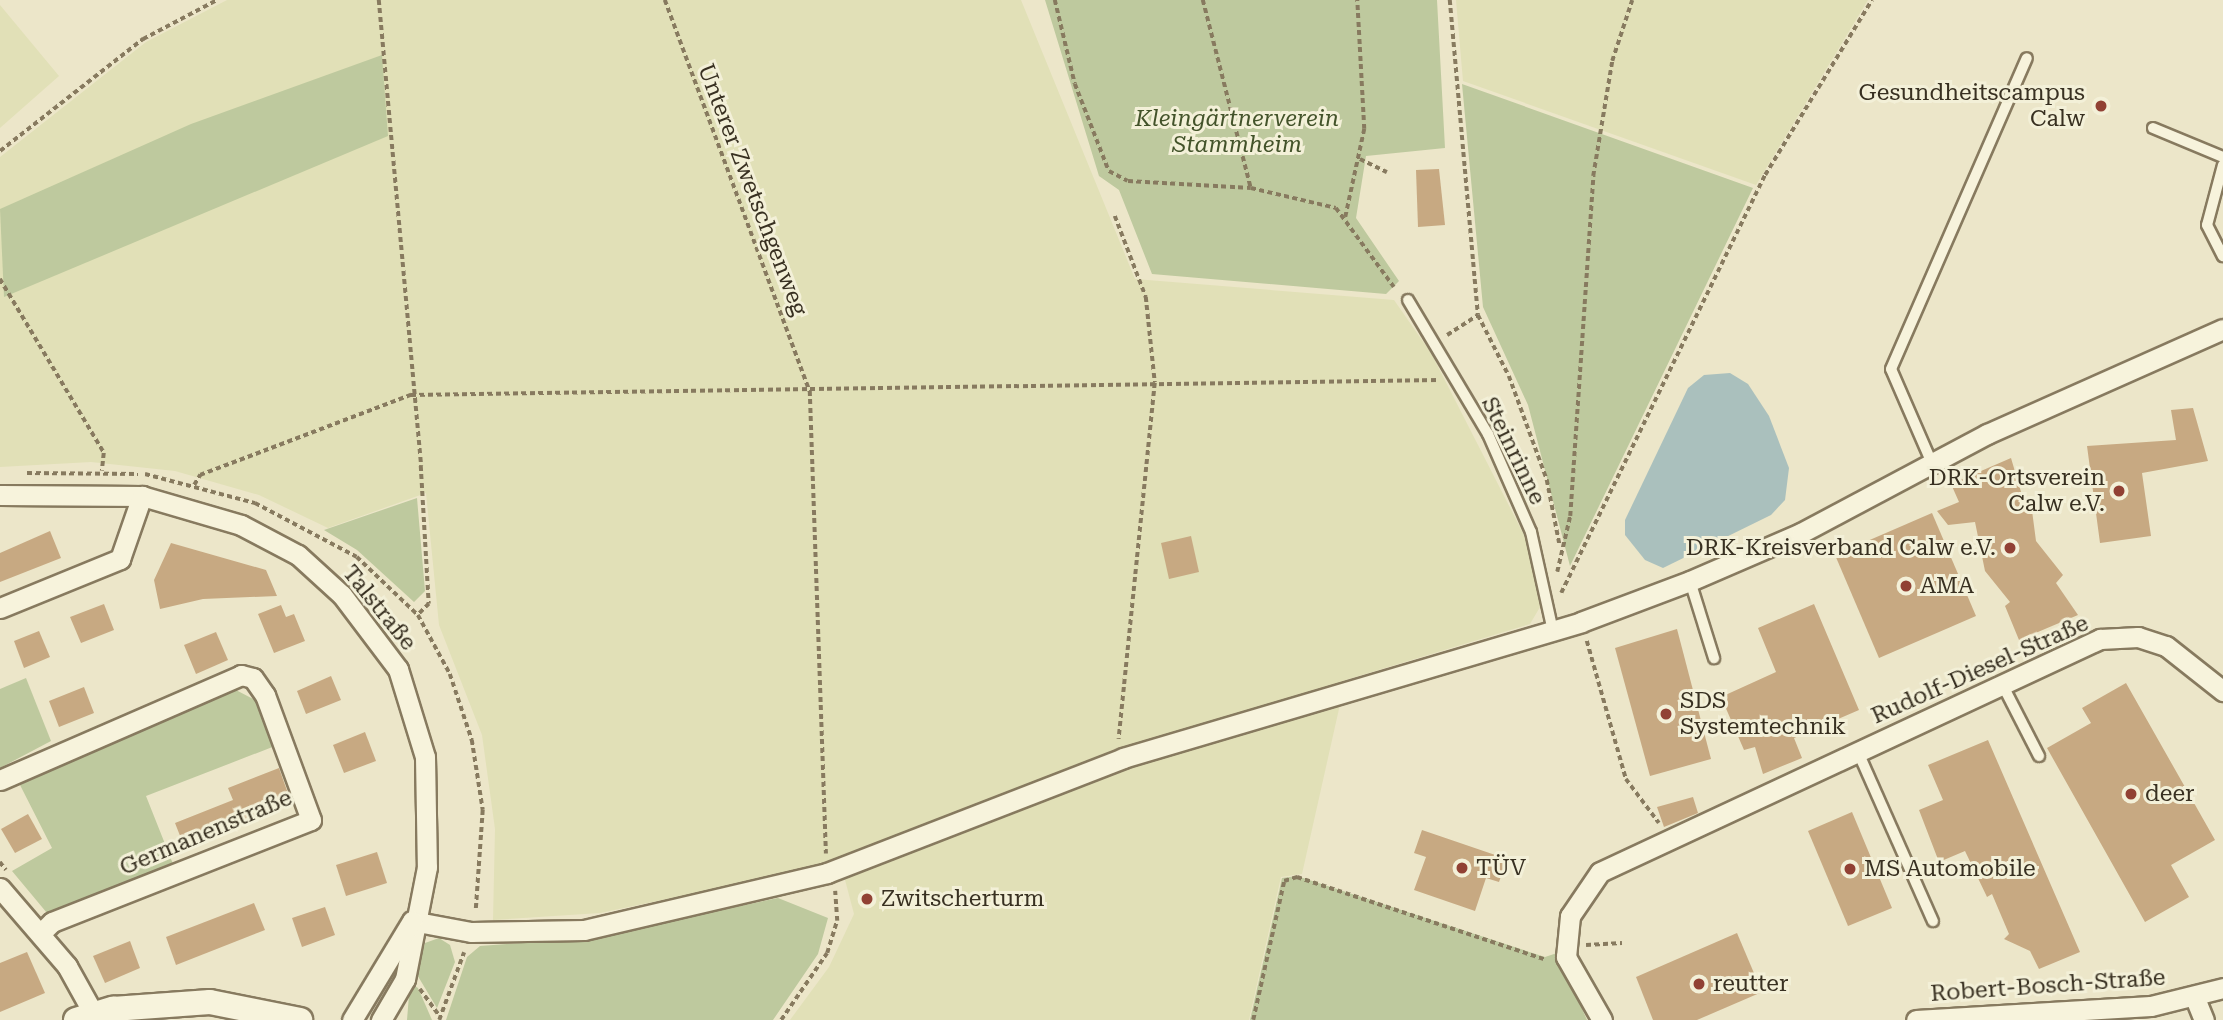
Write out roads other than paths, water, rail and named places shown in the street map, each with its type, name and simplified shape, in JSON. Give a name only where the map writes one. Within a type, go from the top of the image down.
[{"type":"street","points":[[412,920],[471,932],[584,930],[827,873],[1123,758],[1553,631],[1690,581],[1801,533],[1931,461],[2222,329]]},
{"type":"street","name":"Talstraße","points":[[0,495],[142,496],[242,525],[298,555],[342,595],[398,669],[416,713],[430,798],[427,867],[412,920],[404,979],[395,1012],[382,1020]]},
{"type":"street","points":[[0,608],[120,559],[142,496]]},
{"type":"street","name":"Rudolf-Diesel-Straße","points":[[1602,1020],[1566,951],[1578,896],[1600,872],[2100,639],[2138,637],[2166,646],[2223,691]]},
{"type":"street","name":"Germanenstraße","points":[[0,780],[241,675],[253,678],[265,695],[311,820],[52,922],[41,933]]},
{"type":"street","points":[[0,888],[41,933],[85,1017],[210,1002],[300,1020]]},
{"type":"street","name":"Talstraße","points":[[352,1020],[359,1000],[412,920]]},
{"type":"street","name":"Robert-Bosch-Straße","points":[[1916,1020],[2195,998],[2223,988]]},
{"type":"street","points":[[2195,998],[2204,1020]]},
{"type":"lane","points":[[1931,461],[1891,369],[2027,58]]},
{"type":"lane","points":[[2152,128],[2223,157]]},
{"type":"lane","points":[[2223,164],[2207,225],[2223,256]]},
{"type":"lane","name":"Steinrinne","points":[[1408,300],[1488,434],[1531,532],[1552,606],[1553,631]]},
{"type":"lane","points":[[1690,581],[1714,658]]},
{"type":"lane","points":[[2002,684],[2039,756]]},
{"type":"lane","points":[[1858,752],[1933,921]]},
{"type":"water","points":[[1730,373],[1748,384],[1769,416],[1789,468],[1785,500],[1771,515],[1663,568],[1645,560],[1625,535],[1625,520],[1688,388],[1704,375]]},
{"type":"place","name":"Gesundheitscampus Calw","points":[[2101,106]]},
{"type":"place","name":"DRK-Ortsverein Calw e.V.","points":[[2119,491]]},
{"type":"place","name":"DRK-Kreisverband Calw e.V.","points":[[2010,548]]},
{"type":"place","name":"AMA","points":[[1906,586]]},
{"type":"place","name":"SDS Systemtechnik","points":[[1666,714]]},
{"type":"place","name":"deer","points":[[2131,794]]},
{"type":"place","name":"TÜV","points":[[1462,868]]},
{"type":"place","name":"MS Automobile","points":[[1850,869]]},
{"type":"place","name":"Zwitscherturm","points":[[867,899]]},
{"type":"place","name":"reutter","points":[[1699,984]]},
{"type":"park label","name":"Kleingärtnerverein Stammheim","points":[[1237,132]]}]
